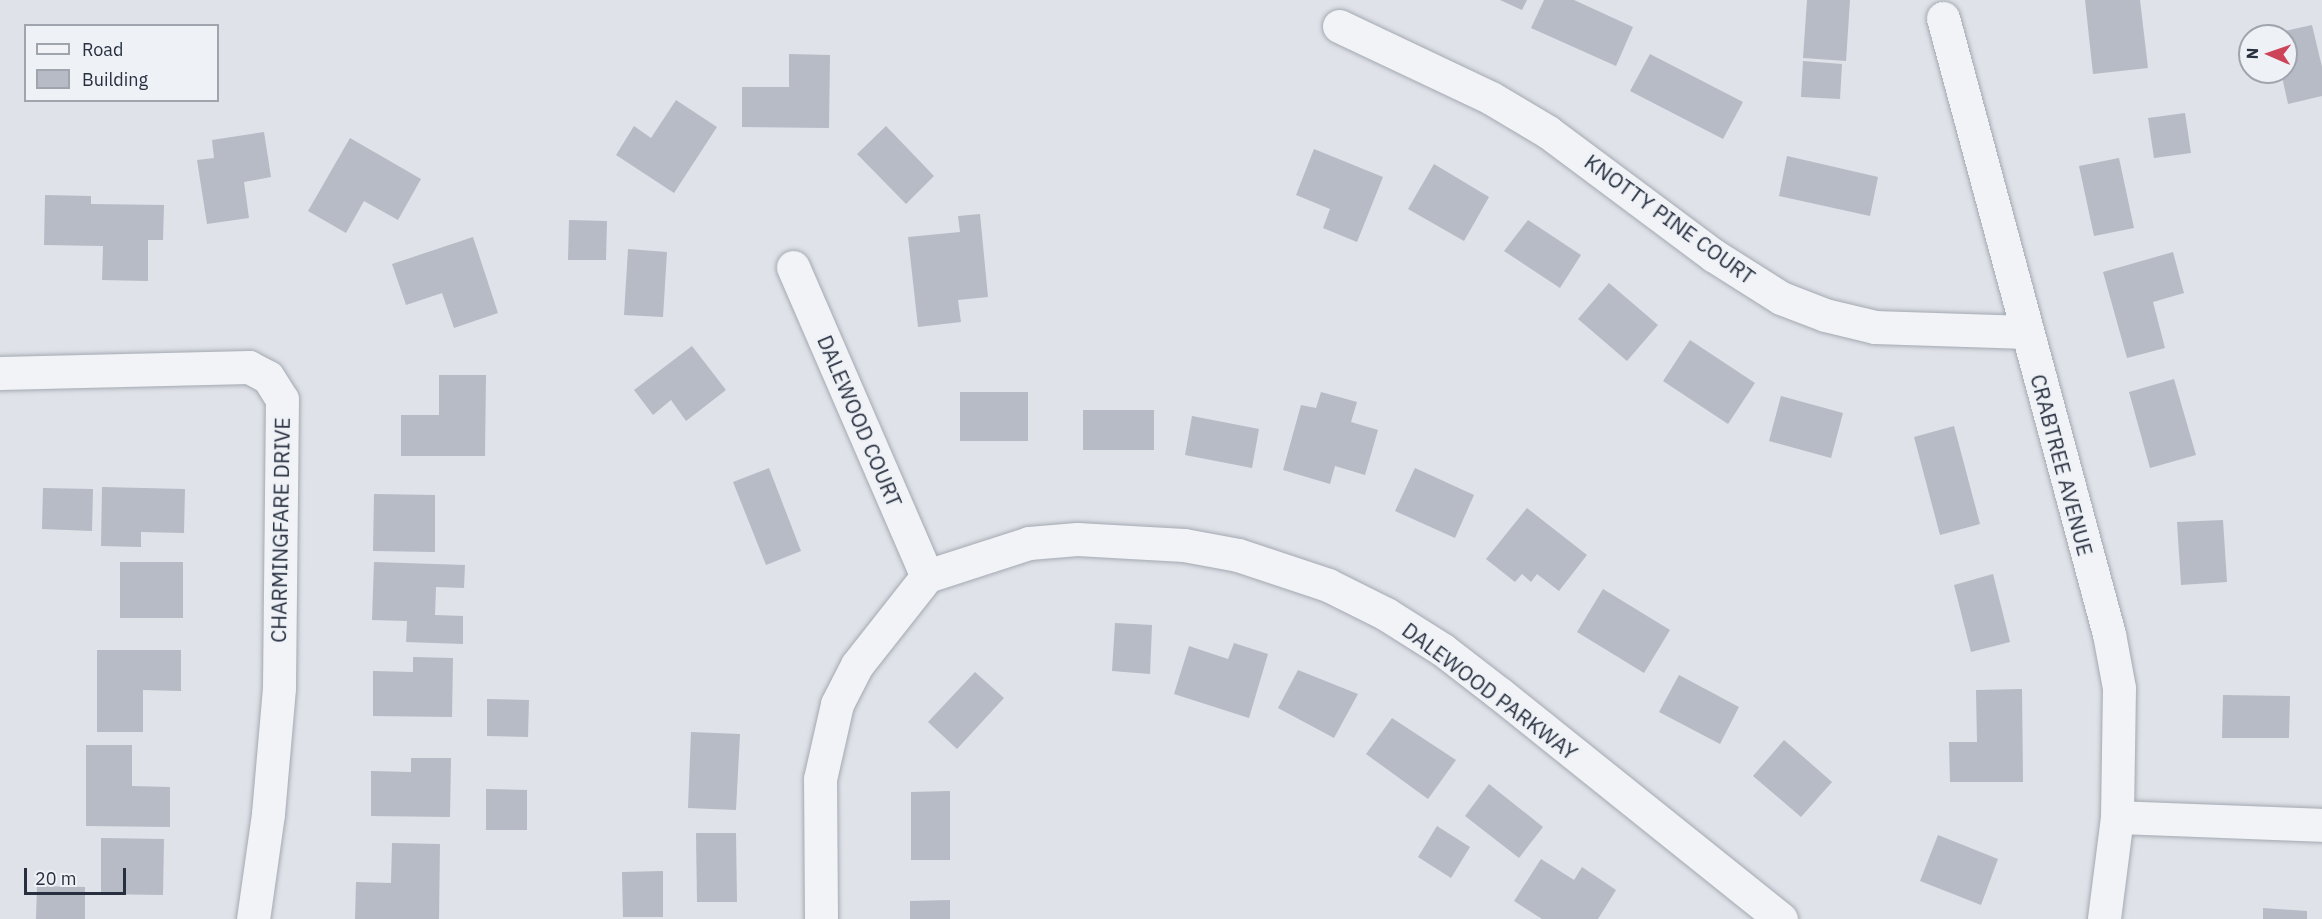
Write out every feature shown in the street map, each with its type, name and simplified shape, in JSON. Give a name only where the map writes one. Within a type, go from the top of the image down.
[{"type":"street","name":"CRABTREE AVENUE","points":[[1943,18],[2111,645],[2119,688],[2117,817],[2104,919]]},
{"type":"street","name":"KNOTTY PINE COURT","points":[[1339,26],[1491,98],[1548,132],[1713,255],[1781,298],[1825,315],[1875,327],[2026,332]]},
{"type":"street","name":"DALEWOOD COURT","points":[[793,267],[927,576]]},
{"type":"street","name":"CHARMINGFARE DRIVE","points":[[0,373],[249,367],[268,377],[282,399],[279,688],[268,814],[253,919]]},
{"type":"street","name":"DALEWOOD PARKWAY","points":[[927,576],[1029,543],[1128,540],[1238,555],[1328,585],[1386,614],[1443,650],[1781,919]]},
{"type":"street","points":[[821,919],[820,779],[828,733],[857,665],[927,576]]},
{"type":"street","points":[[2117,817],[2322,825]]},
{"type":"building","points":[[1500,0],[1527,0],[1522,10]]},
{"type":"building","points":[[1544,0],[1574,0],[1633,27],[1616,66],[1531,28]]},
{"type":"building","points":[[1807,0],[1850,0],[1846,61],[1803,58]]},
{"type":"building","points":[[2085,0],[2140,0],[2148,68],[2093,74]]},
{"type":"building","points":[[2312,25],[2322,67],[2322,96],[2288,104],[2284,84],[2298,84],[2298,28]]},
{"type":"building","points":[[789,54],[830,55],[829,128],[742,127],[742,87],[789,87]]},
{"type":"building","points":[[1650,54],[1743,102],[1723,139],[1630,91]]},
{"type":"building","points":[[1803,61],[1842,64],[1840,99],[1801,97]]},
{"type":"building","points":[[676,100],[717,127],[674,193],[616,155],[634,126],[651,138]]},
{"type":"building","points":[[2185,113],[2191,153],[2154,158],[2148,118]]},
{"type":"building","points":[[886,126],[934,176],[906,204],[857,154]]},
{"type":"building","points":[[264,132],[271,177],[244,182],[249,218],[207,224],[197,160],[214,158],[212,140]]},
{"type":"building","points":[[350,138],[421,179],[398,220],[364,201],[346,233],[308,211]]},
{"type":"building","points":[[1314,149],[1383,177],[1357,242],[1323,228],[1330,209],[1296,195]]},
{"type":"building","points":[[1787,156],[1878,177],[1870,216],[1779,196]]},
{"type":"building","points":[[2119,158],[2134,228],[2094,236],[2079,166]]},
{"type":"building","points":[[1434,164],[1489,197],[1464,241],[1408,209]]},
{"type":"building","points":[[45,195],[91,196],[91,204],[164,205],[163,240],[148,240],[148,281],[102,280],[103,246],[44,245]]},
{"type":"building","points":[[980,214],[988,297],[958,300],[961,322],[918,327],[908,237],[960,232],[958,216]]},
{"type":"building","points":[[569,220],[607,221],[606,260],[568,260]]},
{"type":"building","points":[[1528,220],[1581,255],[1560,288],[1504,251]]},
{"type":"building","points":[[473,237],[498,313],[454,328],[442,293],[406,305],[392,264]]},
{"type":"building","points":[[628,249],[667,252],[663,317],[624,315]]},
{"type":"building","points":[[2173,252],[2184,293],[2153,302],[2165,348],[2127,358],[2103,272]]},
{"type":"building","points":[[1609,283],[1658,325],[1627,361],[1578,319]]},
{"type":"building","points":[[1690,340],[1755,383],[1728,424],[1663,381]]},
{"type":"building","points":[[692,346],[726,390],[686,421],[671,400],[653,415],[634,390]]},
{"type":"building","points":[[439,375],[486,375],[485,456],[401,456],[401,415],[439,415]]},
{"type":"building","points":[[2174,379],[2196,455],[2150,468],[2129,392]]},
{"type":"building","points":[[960,392],[1028,392],[1028,441],[960,441]]},
{"type":"building","points":[[1321,392],[1357,402],[1351,422],[1378,430],[1365,475],[1335,466],[1330,484],[1283,470],[1301,405],[1316,408]]},
{"type":"building","points":[[1781,396],[1843,413],[1831,458],[1769,441]]},
{"type":"building","points":[[1083,410],[1154,410],[1154,450],[1083,450]]},
{"type":"building","points":[[1192,416],[1259,429],[1252,468],[1185,455]]},
{"type":"building","points":[[1954,426],[1980,524],[1940,535],[1914,437]]},
{"type":"building","points":[[769,468],[801,551],[766,565],[733,482]]},
{"type":"building","points":[[1415,468],[1474,495],[1455,538],[1395,511]]},
{"type":"building","points":[[102,487],[185,489],[184,533],[141,532],[141,547],[101,546]]},
{"type":"building","points":[[43,488],[93,489],[92,531],[42,529]]},
{"type":"building","points":[[374,494],[435,495],[435,552],[373,551]]},
{"type":"building","points":[[1527,508],[1587,555],[1559,591],[1537,574],[1531,582],[1522,574],[1515,582],[1486,559]]},
{"type":"building","points":[[2223,520],[2227,582],[2181,585],[2177,522]]},
{"type":"building","points":[[120,562],[183,562],[183,618],[120,618]]},
{"type":"building","points":[[374,562],[465,565],[464,588],[436,587],[435,615],[463,616],[463,644],[406,642],[407,621],[372,620]]},
{"type":"building","points":[[1993,574],[2010,642],[1971,652],[1954,585]]},
{"type":"building","points":[[1603,589],[1670,630],[1644,673],[1577,632]]},
{"type":"building","points":[[1115,623],[1152,625],[1150,674],[1112,671]]},
{"type":"building","points":[[1234,643],[1268,654],[1249,718],[1174,694],[1189,646],[1228,659]]},
{"type":"building","points":[[97,650],[181,650],[181,691],[143,690],[143,732],[97,732]]},
{"type":"building","points":[[413,657],[453,658],[452,717],[373,716],[373,671],[413,672]]},
{"type":"building","points":[[1298,670],[1358,694],[1334,738],[1278,708]]},
{"type":"building","points":[[975,672],[1004,698],[957,749],[928,722]]},
{"type":"building","points":[[1679,675],[1739,707],[1720,744],[1659,712]]},
{"type":"building","points":[[2022,689],[2023,782],[1950,782],[1949,742],[1977,742],[1976,690]]},
{"type":"building","points":[[2223,695],[2290,696],[2289,738],[2222,738]]},
{"type":"building","points":[[487,699],[529,700],[528,737],[487,736]]},
{"type":"building","points":[[1392,718],[1456,760],[1428,799],[1366,754]]},
{"type":"building","points":[[691,732],[740,734],[736,810],[688,808]]},
{"type":"building","points":[[1784,740],[1832,782],[1801,817],[1753,776]]},
{"type":"building","points":[[86,745],[132,745],[132,786],[170,787],[170,827],[86,826]]},
{"type":"building","points":[[411,758],[451,758],[450,817],[371,816],[371,771],[411,772]]},
{"type":"building","points":[[1489,784],[1543,827],[1519,858],[1465,816]]},
{"type":"building","points":[[486,789],[527,790],[527,830],[486,830]]},
{"type":"building","points":[[950,791],[950,860],[911,860],[911,792]]},
{"type":"building","points":[[1437,826],[1470,847],[1451,878],[1418,857]]},
{"type":"building","points":[[696,833],[736,833],[737,902],[697,902]]},
{"type":"building","points":[[1938,835],[1998,859],[1981,905],[1920,881]]},
{"type":"building","points":[[101,838],[164,839],[163,895],[101,894]]},
{"type":"building","points":[[392,843],[440,844],[439,919],[355,919],[356,882],[391,883]]},
{"type":"building","points":[[1541,859],[1574,880],[1582,867],[1616,890],[1598,919],[1542,919],[1514,901]]},
{"type":"building","points":[[663,871],[663,917],[623,917],[622,872]]},
{"type":"building","points":[[37,886],[85,887],[85,919],[36,919]]},
{"type":"building","points":[[950,900],[950,919],[910,919],[910,901]]},
{"type":"building","points":[[2263,908],[2307,911],[2307,919],[2263,919]]}]
